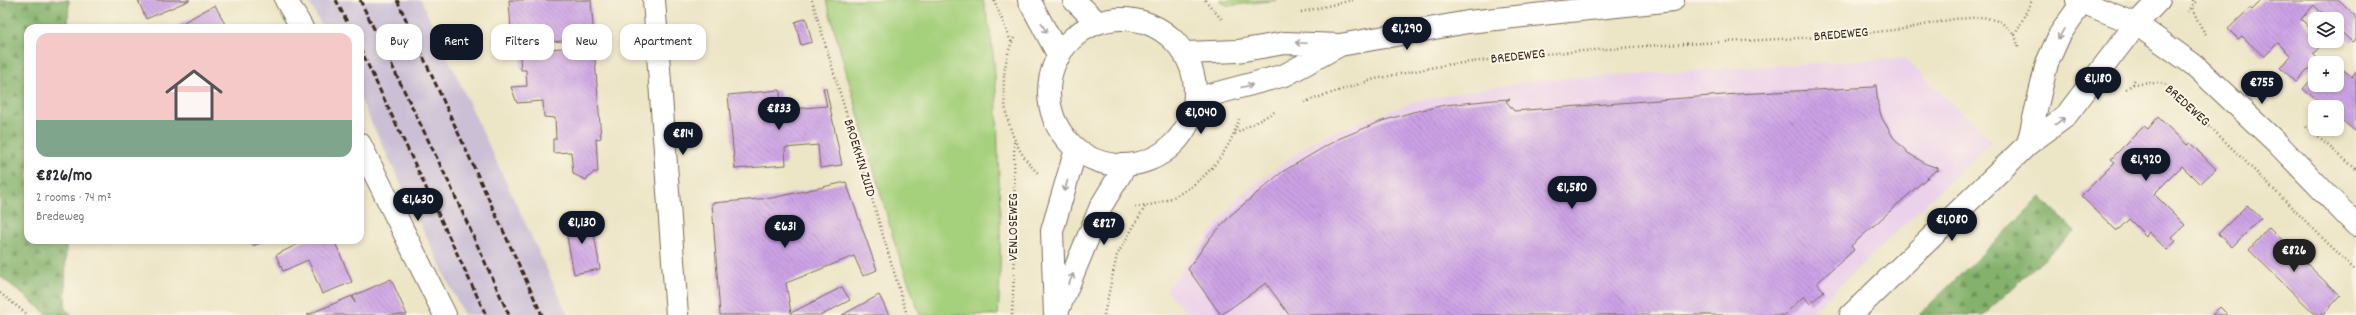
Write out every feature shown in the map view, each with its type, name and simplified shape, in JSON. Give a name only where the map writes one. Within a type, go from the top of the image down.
[{"type":"street","points":[[286,0],[300,24]]},
{"type":"street","points":[[654,0],[677,315]]},
{"type":"street","points":[[1029,0],[1058,56]]},
{"type":"street","points":[[1074,0],[1098,23]]},
{"type":"street","points":[[1185,53],[1238,51],[1285,43],[1340,45],[1468,22],[1673,0]]},
{"type":"street","points":[[2028,144],[2047,63],[2060,34],[2081,0],[2136,24],[2194,65],[2277,143],[2356,225]]},
{"type":"street","points":[[1851,315],[2028,144],[2065,117],[2136,24],[2159,0]]},
{"type":"street","points":[[1124,18],[1148,23],[1172,38],[1185,53],[1191,66],[1195,99],[1186,127],[1169,148],[1149,160],[1126,164],[1099,161],[1076,149],[1058,127],[1050,100],[1049,83],[1058,56],[1076,35],[1098,23],[1124,18]]},
{"type":"street","points":[[1195,99],[1285,76],[1340,45]]},
{"type":"street","points":[[1055,315],[1052,231],[1076,149]]},
{"type":"street","points":[[364,152],[445,315]]},
{"type":"street","points":[[1055,315],[1101,206],[1126,164]]},
{"type":"path","name":"BROEKHIN ZUID","points":[[812,0],[907,315]]},
{"type":"path","name":"VENLOSEWEG","points":[[994,0],[1012,44],[1004,75],[1005,107],[1014,138],[1015,253],[1012,315]]},
{"type":"path","points":[[2015,35],[2032,0]]},
{"type":"path","name":"BREDEWEG","points":[[1300,103],[1375,79],[1445,65],[1532,55],[1646,46],[1838,36],[1904,29],[1954,19],[1983,17],[2001,22],[2015,35],[2020,53],[2047,63]]},
{"type":"path","name":"BREDEWEG","points":[[2092,80],[2118,89],[2133,84],[2160,83],[2168,85],[2356,270]]},
{"type":"path","points":[[1235,134],[1279,110]]},
{"type":"path","points":[[1104,315],[1117,255],[1145,207]]},
{"type":"path","points":[[0,293],[28,315]]},
{"type":"shaded area","points":[[308,0],[421,0],[432,24],[430,24],[430,60],[449,60],[568,315],[464,315],[364,107],[364,24],[321,24]]},
{"type":"shaded area","points":[[1904,58],[1992,141],[1809,315],[1188,315],[1166,290],[1240,195],[1318,138],[1419,100],[1536,80]]},
{"type":"green space","points":[[0,0],[69,0],[68,24],[24,24],[24,244],[66,244],[65,309],[72,315],[48,315],[0,276]]},
{"type":"green space","points":[[826,0],[983,0],[991,36],[996,94],[1000,233],[998,315],[920,315],[895,244]]},
{"type":"green space","points":[[1219,0],[1276,0],[1228,6]]},
{"type":"green space","points":[[2041,197],[2075,231],[1983,315],[1919,315]]},
{"type":"building","points":[[138,0],[190,0],[146,19]]},
{"type":"building","points":[[509,0],[591,0],[593,24],[562,24],[562,41],[554,42],[554,24],[511,24]]},
{"type":"building","points":[[2262,0],[2339,0],[2356,16],[2356,39],[2352,42],[2344,35],[2344,12],[2321,12],[2314,5],[2301,19],[2308,26],[2308,48],[2319,48],[2313,54],[2315,56],[2308,56],[2308,70],[2296,82],[2280,67],[2291,56],[2278,43],[2264,57],[2242,36],[2238,39],[2228,29],[2250,8],[2252,10]]},
{"type":"building","points":[[215,5],[225,24],[180,24]]},
{"type":"building","points":[[806,18],[812,42],[801,45],[795,22]]},
{"type":"building","points":[[562,48],[562,60],[595,60],[601,138],[596,139],[598,172],[594,172],[586,180],[573,174],[571,152],[553,153],[553,139],[556,139],[555,118],[544,117],[543,101],[517,103],[511,87],[527,86],[526,70],[521,70],[520,60],[554,60],[554,49]]},
{"type":"building","points":[[2344,70],[2352,77],[2356,72],[2356,132],[2344,122],[2344,100],[2316,100],[2303,89],[2308,83],[2308,92],[2344,92]]},
{"type":"building","points":[[1874,85],[1876,85],[1878,105],[1882,118],[1893,137],[1908,153],[1926,164],[1938,168],[1938,171],[1936,170],[1851,246],[1854,250],[1817,283],[1824,291],[1810,304],[1804,296],[1784,315],[1289,315],[1266,283],[1221,315],[1188,269],[1210,238],[1232,214],[1282,172],[1338,139],[1382,121],[1413,112],[1445,105],[1510,99],[1506,101],[1514,111],[1737,94],[1874,87]]},
{"type":"building","points":[[823,88],[826,88],[842,165],[820,168],[818,145],[785,148],[786,165],[735,169],[728,95],[780,90],[781,110],[827,106]]},
{"type":"building","points":[[2158,117],[2187,145],[2190,143],[2216,169],[2200,184],[2182,166],[2154,194],[2185,225],[2172,237],[2176,241],[2167,250],[2149,232],[2146,236],[2129,219],[2117,231],[2081,196],[2115,162],[2111,159],[2144,126],[2148,129]]},
{"type":"building","points":[[846,182],[877,270],[863,276],[854,256],[786,283],[791,313],[842,287],[850,300],[822,315],[720,315],[712,203],[772,198]]},
{"type":"building","points":[[2247,205],[2261,218],[2232,247],[2218,234]]},
{"type":"building","points":[[591,216],[600,269],[574,274],[564,221]]},
{"type":"building","points":[[2269,227],[2340,296],[2323,315],[2316,315],[2249,250]]},
{"type":"building","points":[[298,244],[336,244],[352,282],[322,294],[308,260],[283,271],[276,255]]},
{"type":"building","points":[[391,279],[407,315],[307,315],[352,296],[355,303],[353,296]]},
{"type":"building","points":[[879,295],[889,315],[842,315],[855,308]]},
{"type":"building","points":[[2220,307],[2228,315],[2212,315]]},
{"type":"railway","points":[[336,0],[348,24]]},
{"type":"railway","points":[[360,0],[450,185],[509,315]]},
{"type":"railway","points":[[397,0],[542,315]]},
{"type":"railway","points":[[364,56],[486,315]]}]
